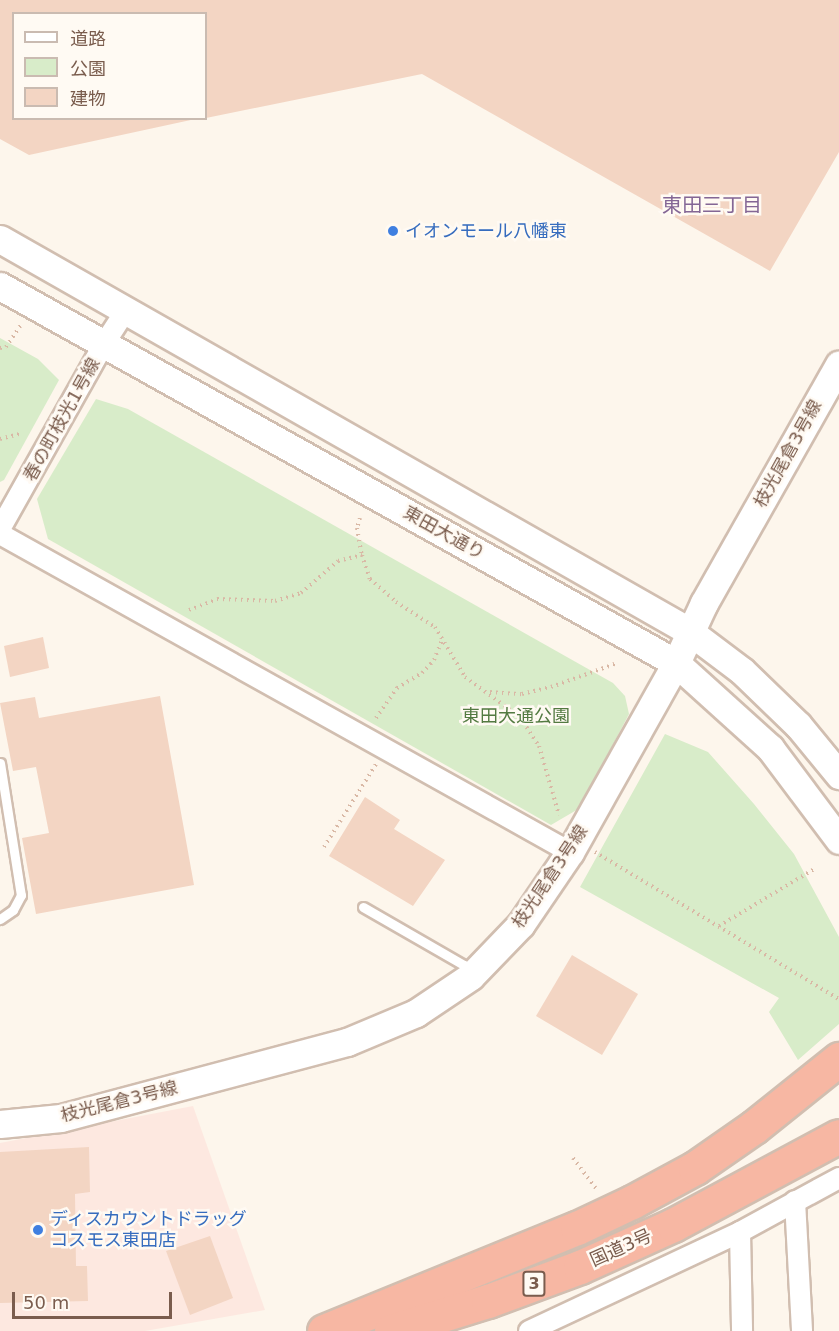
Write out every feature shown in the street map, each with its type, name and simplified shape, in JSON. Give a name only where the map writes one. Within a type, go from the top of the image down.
[{"type":"highway","points":[[324,1331],[567,1232],[632,1202],[703,1162],[754,1127],[839,1059]]},
{"type":"highway","name":"国道3号","points":[[463,1331],[589,1286],[839,1136]]},
{"type":"highway","name":"国道3号","points":[[391,1331],[488,1301],[570,1270],[677,1234],[839,1160]]},
{"type":"street","name":"東田大通り","points":[[0,239],[689,631],[742,671],[798,724],[839,775]]},
{"type":"street","name":"東田大通り","points":[[0,286],[676,663],[770,748],[839,840]]},
{"type":"street","name":"春の町枝光1号線","points":[[0,529],[104,344],[125,312]]},
{"type":"street","name":"枝光尾倉3号線","points":[[0,1124],[61,1118],[347,1042],[416,1013],[471,976],[521,924],[579,850],[676,663],[689,631],[839,364]]},
{"type":"street","points":[[0,534],[579,850]]},
{"type":"street","points":[[529,1331],[740,1232],[839,1178]]},
{"type":"street","points":[[795,1202],[802,1331]]},
{"type":"street","points":[[740,1232],[741,1331]]},
{"type":"lane","points":[[0,764],[21,895],[13,910],[0,919]]},
{"type":"lane","points":[[363,907],[464,965],[471,976]]},
{"type":"path","points":[[0,348],[6,347],[21,325]]},
{"type":"path","points":[[0,440],[20,434]]},
{"type":"path","points":[[360,518],[357,528],[362,555],[370,579],[396,602],[435,627],[465,677],[489,692],[520,717],[539,746],[559,815]]},
{"type":"path","points":[[189,609],[217,599],[274,601],[301,593],[338,561],[362,555]]},
{"type":"path","points":[[376,718],[397,688],[422,673],[434,660],[442,640]]},
{"type":"path","points":[[489,692],[532,692],[615,664]]},
{"type":"path","points":[[324,847],[378,760]]},
{"type":"path","points":[[579,850],[718,926],[839,999]]},
{"type":"path","points":[[718,926],[816,868]]},
{"type":"path","points":[[573,1158],[599,1193]]},
{"type":"shaded area","points":[[193,1106],[265,1310],[145,1331],[0,1331],[0,1143]]},
{"type":"green space","points":[[0,338],[38,359],[59,380],[4,480],[0,482]]},
{"type":"green space","name":"東田大通公園","points":[[96,399],[128,409],[613,683],[625,696],[629,714],[580,808],[551,825],[48,539],[37,499]]},
{"type":"green space","points":[[665,734],[708,752],[754,804],[794,854],[839,937],[839,1024],[798,1060],[769,1012],[779,998],[580,887]]},
{"type":"building","points":[[0,0],[839,0],[839,152],[770,271],[422,74],[207,118],[207,12],[12,12],[12,120],[191,120],[29,155],[0,139]]},
{"type":"building","points":[[43,637],[49,668],[10,677],[4,646]]},
{"type":"building","points":[[160,696],[194,885],[36,914],[22,838],[49,833],[36,767],[13,771],[0,703],[35,697],[39,718]]},
{"type":"building","points":[[365,797],[400,820],[394,829],[445,860],[413,906],[329,856]]},
{"type":"building","points":[[572,955],[638,994],[602,1055],[536,1016]]},
{"type":"building","name":"ディスカウントドラッグ コスモス東田店","points":[[89,1147],[90,1192],[75,1194],[76,1266],[87,1266],[88,1301],[0,1303],[0,1152]]},
{"type":"building","points":[[210,1236],[233,1298],[190,1315],[166,1251]]},
{"type":"place","name":"イオンモール八幡東","points":[[393,231]]},
{"type":"place","name":"ディスカウントドラッグ コスモス東田店","points":[[38,1230]]},
{"type":"district","name":"東田三丁目","points":[[712,205]]}]
